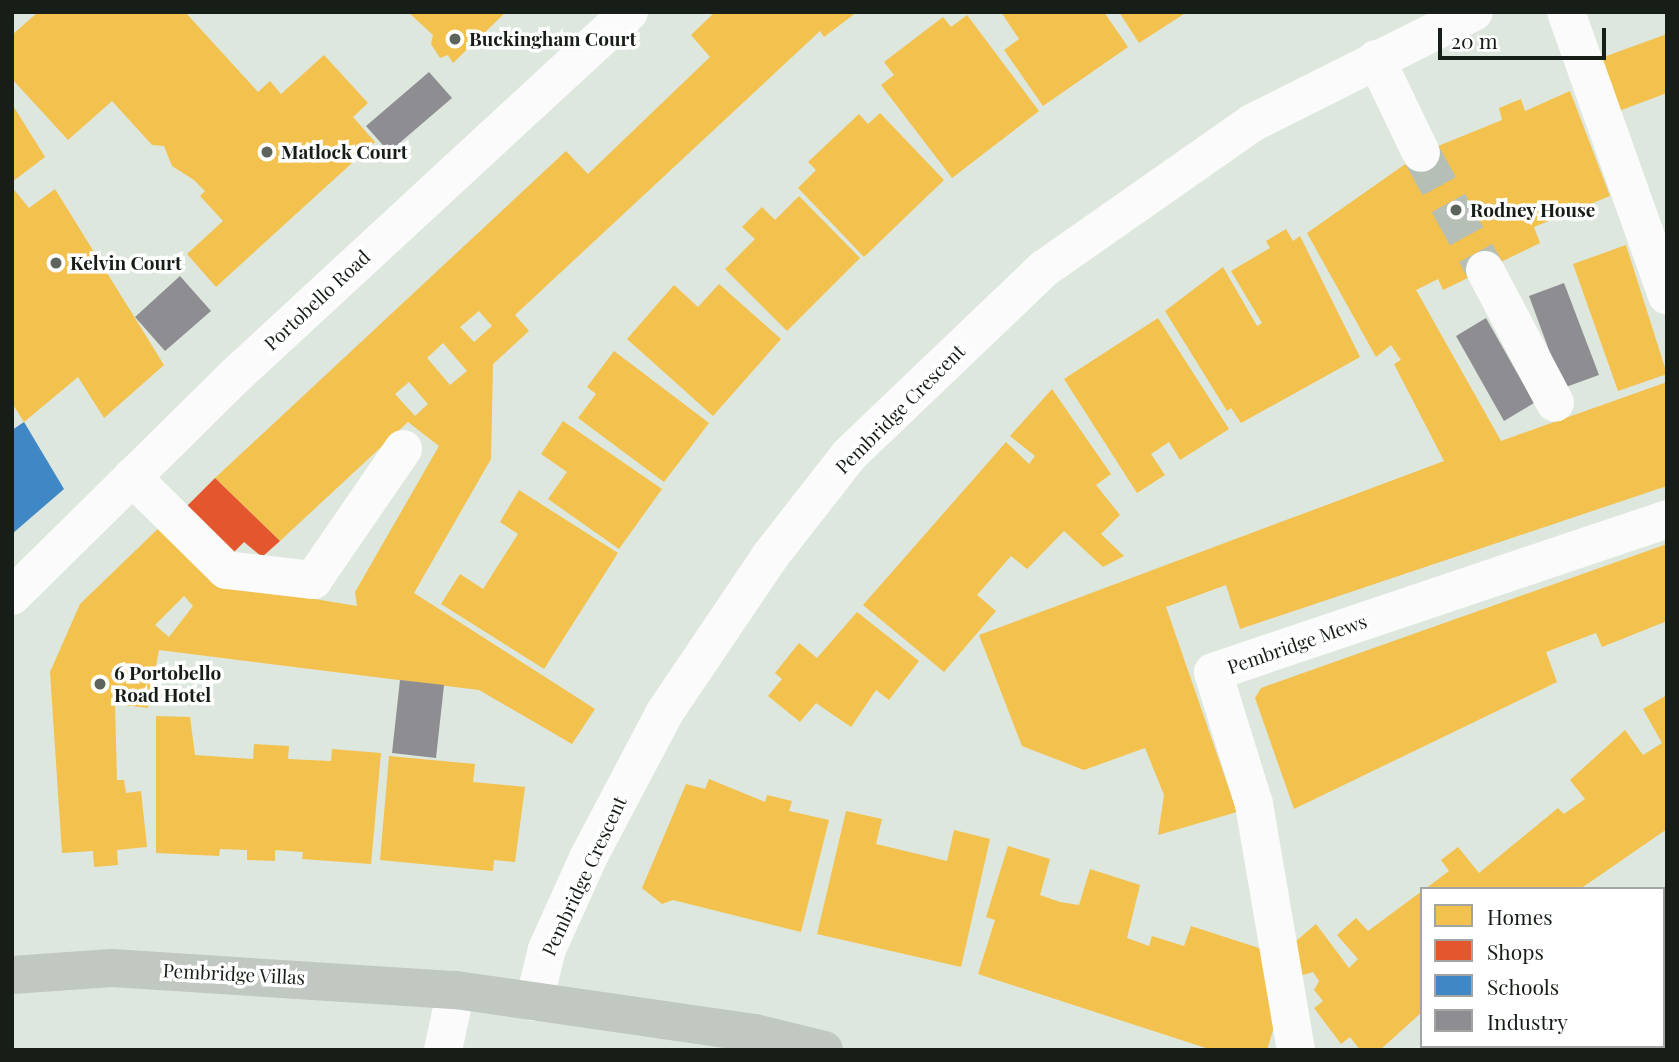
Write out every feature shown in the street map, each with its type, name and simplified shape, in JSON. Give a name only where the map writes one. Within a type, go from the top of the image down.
[{"type":"main road","name":"Pembridge Villas","points":[[12,975],[112,968],[456,990],[534,1002]]},
{"type":"main road","points":[[534,1002],[755,1033],[824,1050]]},
{"type":"street","name":"Portobello Road","points":[[12,596],[132,477],[629,12]]},
{"type":"street","name":"Pembridge Crescent","points":[[534,1002],[547,949],[588,858],[665,712],[771,555],[849,455],[1045,268],[1252,123],[1474,12]]},
{"type":"street","points":[[1566,12],[1667,296]]},
{"type":"street","points":[[1376,59],[1421,153]]},
{"type":"street","points":[[1485,270],[1555,403]]},
{"type":"street","points":[[132,477],[226,570],[313,580],[403,449]]},
{"type":"street","name":"Pembridge Mews","points":[[1296,1050],[1254,804],[1213,673],[1667,519]]},
{"type":"street","points":[[443,1050],[456,990]]},
{"type":"building: Homes","name":"Matlock Court","points":[[38,12],[185,12],[258,92],[270,81],[281,94],[324,55],[368,103],[353,117],[375,142],[216,287],[187,254],[223,221],[200,196],[205,191],[194,180],[172,166],[164,146],[152,145],[112,101],[68,140],[12,79],[12,35]]},
{"type":"building: Homes","name":"Buckingham Court","points":[[408,12],[506,12],[453,63],[448,55],[440,58],[431,44],[433,35]]},
{"type":"building: Homes","points":[[715,12],[857,12],[824,37],[820,31],[515,315],[529,331],[493,364],[491,459],[414,593],[595,709],[572,744],[479,690],[159,650],[148,708],[115,704],[117,780],[124,780],[126,793],[141,791],[147,847],[117,850],[118,865],[94,867],[93,851],[62,853],[50,672],[80,604],[164,523],[209,566],[211,582],[357,606],[355,592],[439,446],[408,422],[280,541],[215,478],[566,151],[588,174],[710,57],[691,35]],"holes":[[[479,311],[492,326],[474,342],[460,327]],[[443,343],[467,371],[450,385],[427,358]],[[409,382],[428,404],[415,416],[395,394]],[[184,596],[193,606],[169,637],[155,625]]]},
{"type":"building: Homes","points":[[1001,12],[1104,12],[1128,47],[1043,106],[1004,50],[1019,39]]},
{"type":"building: Homes","points":[[1119,12],[1187,12],[1139,43]]},
{"type":"building: Homes","points":[[967,15],[1039,111],[952,178],[881,85],[894,75],[884,62],[943,17],[951,27]]},
{"type":"building: Homes","points":[[1667,34],[1667,93],[1616,112],[1598,59]]},
{"type":"building: Homes","points":[[1570,91],[1610,196],[1534,227],[1540,243],[1443,290],[1438,279],[1416,290],[1501,441],[1667,382],[1667,486],[1240,629],[1226,585],[1166,607],[1237,812],[1158,835],[1164,795],[1145,748],[1084,770],[1022,746],[979,635],[1444,461],[1394,364],[1401,360],[1391,345],[1376,357],[1307,233],[1421,153],[1502,120],[1499,108],[1521,99],[1525,111]]},
{"type":"building: Homes","points":[[12,104],[45,157],[12,182]]},
{"type":"building: Homes","points":[[880,113],[944,180],[864,257],[798,188],[816,170],[808,162],[859,114],[868,124]]},
{"type":"building: Homes","name":"Kelvin Court","points":[[12,187],[29,208],[55,189],[164,365],[104,418],[78,377],[24,422],[12,403]]},
{"type":"building: Homes","points":[[799,196],[860,258],[787,331],[725,269],[755,239],[742,227],[762,207],[775,220]]},
{"type":"building: Homes","points":[[1286,229],[1293,241],[1300,236],[1360,357],[1241,423],[1231,408],[1227,411],[1165,311],[1223,267],[1257,326],[1262,323],[1231,271],[1270,248],[1266,241]]},
{"type":"building: Homes","points":[[1626,245],[1667,374],[1618,391],[1573,264]]},
{"type":"building: Homes","points":[[719,284],[781,339],[713,416],[627,339],[674,285],[698,307]]},
{"type":"building: Homes","points":[[1158,318],[1229,429],[1180,460],[1169,442],[1151,454],[1165,475],[1137,493],[1064,379]]},
{"type":"building: Homes","points":[[614,351],[709,423],[664,482],[578,418],[596,394],[587,387]]},
{"type":"building: Homes","points":[[1052,389],[1111,474],[1096,485],[1120,515],[1101,534],[1124,556],[1103,567],[1064,531],[1027,569],[1011,556],[977,595],[996,611],[944,672],[863,605],[1006,442],[1029,464],[1035,456],[1010,436]]},
{"type":"building: Homes","points":[[563,421],[662,489],[619,549],[548,499],[567,472],[541,454]]},
{"type":"building: Homes","points":[[519,490],[618,553],[544,669],[441,604],[460,574],[483,589],[518,534],[500,522]]},
{"type":"building: Homes","points":[[1667,544],[1667,621],[1602,647],[1596,633],[1546,652],[1557,682],[1294,809],[1255,698],[1261,688]]},
{"type":"building: Homes","points":[[857,612],[919,661],[889,700],[876,690],[851,727],[816,703],[800,722],[768,696],[782,679],[775,673],[799,643],[817,658]]},
{"type":"building: Homes","points":[[1667,695],[1667,829],[1583,887],[1428,887],[1449,871],[1441,860],[1458,847],[1479,873],[1558,808],[1564,814],[1585,799],[1570,780],[1625,730],[1643,755],[1662,743],[1643,709]]},
{"type":"building: Homes","points":[[156,716],[190,717],[195,755],[253,759],[254,744],[289,746],[288,759],[331,761],[332,749],[381,753],[371,864],[302,859],[303,852],[275,850],[275,861],[247,860],[247,850],[220,849],[219,856],[156,853]]},
{"type":"building: Homes","points":[[389,756],[475,764],[473,782],[525,787],[515,862],[494,860],[493,871],[380,860]]},
{"type":"building: Homes","points":[[709,779],[765,802],[767,795],[792,801],[789,811],[829,820],[801,932],[673,900],[662,904],[642,888],[686,784],[705,789]]},
{"type":"building: Homes","points":[[846,811],[882,819],[876,844],[947,861],[954,830],[990,839],[961,967],[817,934]]},
{"type":"building: Homes","points":[[1008,846],[1050,859],[1040,895],[1060,902],[1079,905],[1090,869],[1140,885],[1127,938],[1149,946],[1152,936],[1184,946],[1191,926],[1265,950],[1278,1014],[1267,1050],[1212,1050],[978,974],[995,920],[986,917]]},
{"type":"building: Homes","points":[[1420,892],[1420,1014],[1380,1050],[1360,1050],[1350,1037],[1341,1044],[1314,1008],[1323,1001],[1314,990],[1319,981],[1313,972],[1293,978],[1289,947],[1316,924],[1349,968],[1358,959],[1337,935],[1356,918],[1368,931]]},
{"type":"building: Shops","points":[[215,478],[280,541],[262,557],[244,542],[229,557],[180,513]]},
{"type":"building: Schools","points":[[24,422],[64,489],[12,534],[12,430]]},
{"type":"building: Industry","points":[[429,72],[452,98],[389,152],[366,126]]},
{"type":"building: Industry","points":[[180,276],[211,311],[165,351],[135,317]]},
{"type":"building: Industry","points":[[1564,283],[1599,375],[1563,388],[1529,296]]},
{"type":"building: Industry","points":[[1486,318],[1534,403],[1504,421],[1456,336]]},
{"type":"building: Industry","points":[[400,680],[444,685],[436,758],[392,753]]},
{"type":"tunnel","points":[[1421,153],[1485,270]]},
{"type":"place","name":"Buckingham Court","points":[[455,39]]},
{"type":"place","name":"Matlock Court","points":[[267,152]]},
{"type":"place","name":"Rodney House","points":[[1456,210]]},
{"type":"place","name":"Kelvin Court","points":[[56,263]]},
{"type":"place","name":"6 Portobello Road Hotel","points":[[100,684]]}]
